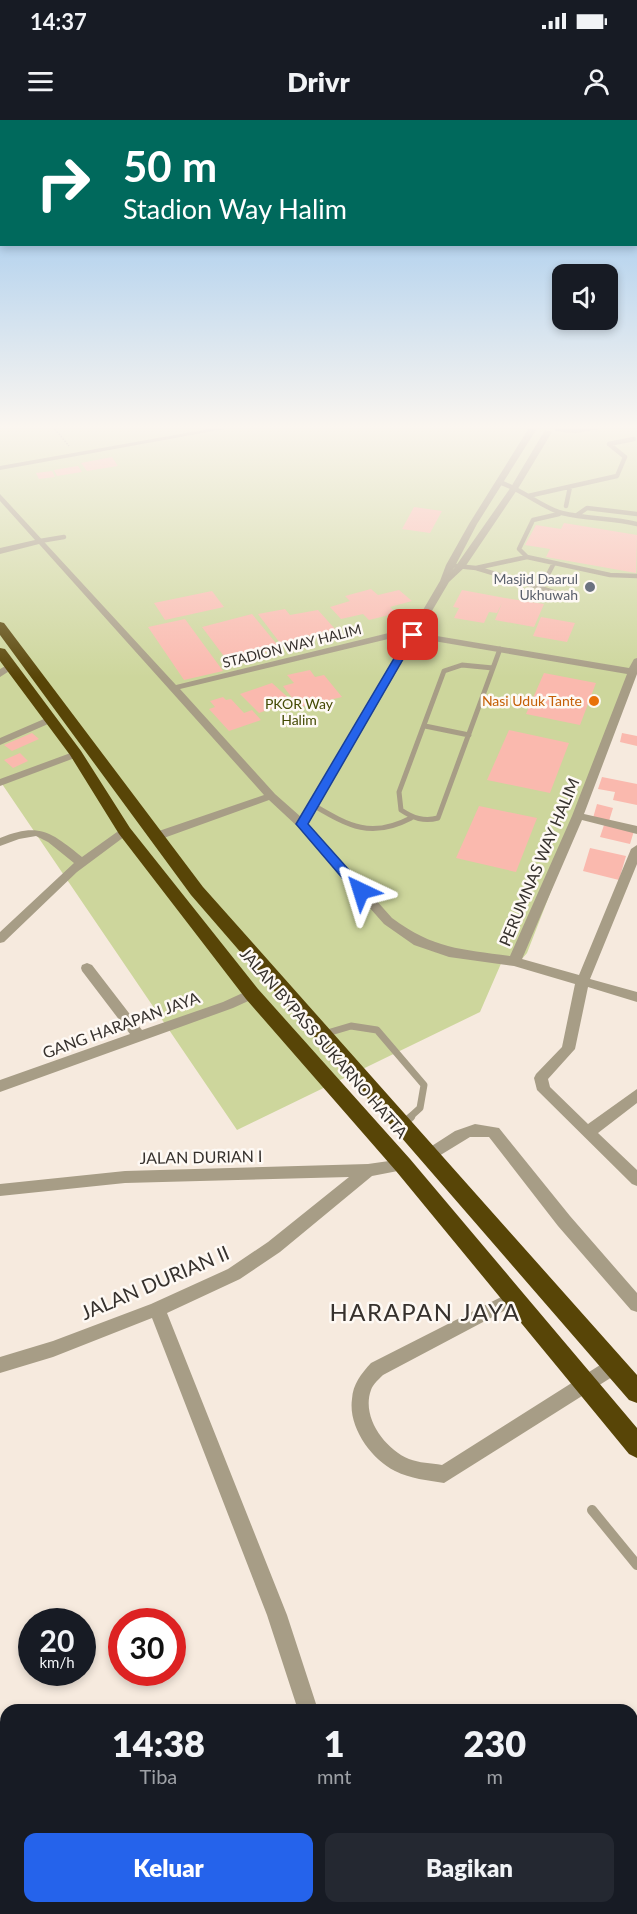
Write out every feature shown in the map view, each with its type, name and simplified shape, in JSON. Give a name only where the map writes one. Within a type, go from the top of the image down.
[{"type":"highway","name":"JALAN BYPASS SUKARNO HATTA","points":[[0,626],[212,909],[637,1392]]},
{"type":"highway","name":"JALAN BYPASS SUKARNO HATTA","points":[[4,664],[51,719],[76,754],[124,831],[252,994],[403,1164],[637,1446]]},
{"type":"street","points":[[13,511],[271,796],[302,824],[446,581],[461,567],[500,511]]},
{"type":"street","points":[[446,581],[450,565],[481,511]]},
{"type":"street","points":[[473,524],[488,527]]},
{"type":"street","points":[[0,551],[40,541]]},
{"type":"street","name":"STADION WAY HALIM","points":[[174,688],[414,632],[500,650],[635,667]]},
{"type":"street","name":"PERUMNAS WAY HALIM","points":[[302,824],[375,908],[404,933],[419,942],[449,952],[514,962],[578,816],[635,667]]},
{"type":"street","points":[[625,696],[637,699]]},
{"type":"street","points":[[0,742],[51,719]]},
{"type":"street","points":[[0,783],[76,754]]},
{"type":"street","points":[[157,836],[271,796]]},
{"type":"street","points":[[578,816],[637,830]]},
{"type":"street","points":[[0,842],[29,831],[43,832],[82,863]]},
{"type":"street","points":[[0,939],[82,863],[124,831]]},
{"type":"street","points":[[637,849],[582,983],[568,1049],[541,1078],[544,1090],[589,1131],[637,1180]]},
{"type":"street","points":[[514,962],[637,997]]},
{"type":"street","points":[[87,968],[140,1037]]},
{"type":"street","name":"GANG HARAPAN JAYA","points":[[0,1086],[228,1005],[252,994]]},
{"type":"street","points":[[589,1131],[637,1095]]},
{"type":"street","points":[[429,1155],[468,1130],[479,1128],[494,1132],[564,1221],[637,1305]]},
{"type":"street","name":"JALAN DURIAN I","points":[[0,1190],[125,1177],[368,1170],[403,1164]]},
{"type":"street","name":"JALAN DURIAN II","points":[[0,1365],[52,1349],[157,1309],[234,1274],[274,1247],[368,1170]]},
{"type":"street","points":[[514,1297],[377,1369],[363,1386],[360,1401],[363,1424],[381,1450],[409,1468],[444,1474],[614,1366]]},
{"type":"street","points":[[157,1309],[277,1615],[306,1704]]},
{"type":"lane","points":[[556,511],[560,513]]},
{"type":"lane","points":[[577,515],[583,511]]},
{"type":"lane","points":[[609,511],[637,514]]},
{"type":"lane","points":[[527,557],[519,549],[533,520],[560,513],[637,524]]},
{"type":"lane","points":[[40,541],[64,537]]},
{"type":"lane","points":[[450,565],[476,568],[527,557],[610,574],[637,576]]},
{"type":"lane","points":[[541,588],[554,563]]},
{"type":"lane","points":[[476,568],[568,597]]},
{"type":"lane","points":[[493,668],[462,664],[444,671],[399,792],[401,810],[411,818],[431,821],[438,818],[500,650]]},
{"type":"lane","points":[[425,726],[469,735]]},
{"type":"lane","points":[[313,805],[346,824],[367,830],[396,827],[411,818]]},
{"type":"lane","points":[[323,1034],[351,1026],[377,1030],[424,1085],[420,1108],[403,1124]]},
{"type":"lane","points":[[592,1510],[637,1566]]},
{"type":"green space","name":"PKOR Way Halim","points":[[0,511],[637,511],[637,669],[527,953],[521,960],[503,959],[480,1012],[237,1130],[0,781]]},
{"type":"building","points":[[412,511],[442,511],[430,533],[402,529]]},
{"type":"building","points":[[564,523],[637,535],[636,573],[546,557],[550,549],[525,545],[536,525],[561,529]]},
{"type":"building","points":[[371,589],[378,595],[399,590],[412,601],[390,607],[397,613],[369,620],[363,614],[341,619],[330,607],[350,601],[345,596]]},
{"type":"building","points":[[462,590],[544,604],[534,627],[495,620],[502,603],[497,613],[489,612],[484,623],[454,618],[459,608],[453,607]]},
{"type":"building","points":[[212,591],[224,607],[165,620],[154,603]]},
{"type":"building","points":[[285,609],[290,615],[318,610],[335,629],[280,643],[258,614]]},
{"type":"building","points":[[252,614],[280,648],[229,663],[202,627]]},
{"type":"building","points":[[541,617],[575,623],[567,642],[533,636]]},
{"type":"building","points":[[185,619],[223,671],[184,680],[148,627]]},
{"type":"building","points":[[310,670],[315,677],[324,675],[342,697],[299,707],[283,686],[294,683],[287,675]]},
{"type":"building","points":[[544,673],[596,683],[580,725],[526,714]]},
{"type":"building","points":[[272,683],[292,701],[259,713],[240,694]]},
{"type":"building","points":[[223,697],[226,700],[231,699],[244,713],[252,710],[261,720],[229,731],[209,709],[215,707],[210,701]]},
{"type":"building","points":[[509,730],[569,743],[550,793],[487,780]]},
{"type":"building","points":[[32,733],[39,739],[12,751],[4,745]]},
{"type":"building","points":[[622,733],[637,736],[637,746],[620,742]]},
{"type":"building","points":[[20,753],[28,761],[13,768],[4,760]]},
{"type":"building","points":[[602,777],[637,784],[637,805],[613,800],[615,792],[598,789]]},
{"type":"building","points":[[597,804],[613,808],[609,821],[593,818]]},
{"type":"building","points":[[479,806],[537,818],[516,872],[456,858]]},
{"type":"building","points":[[604,825],[634,831],[630,844],[600,837]]},
{"type":"building","points":[[590,848],[626,856],[619,880],[583,871]]},
{"type":"place","name":"Masjid Daarul Ukhuwah","points":[[590,587]]},
{"type":"place","name":"Nasi Uduk Tante","points":[[594,701]]},
{"type":"district","name":"HARAPAN JAYA","points":[[425,1313]]},
{"type":"route","points":[[361,891],[302,824],[413,635]]}]
